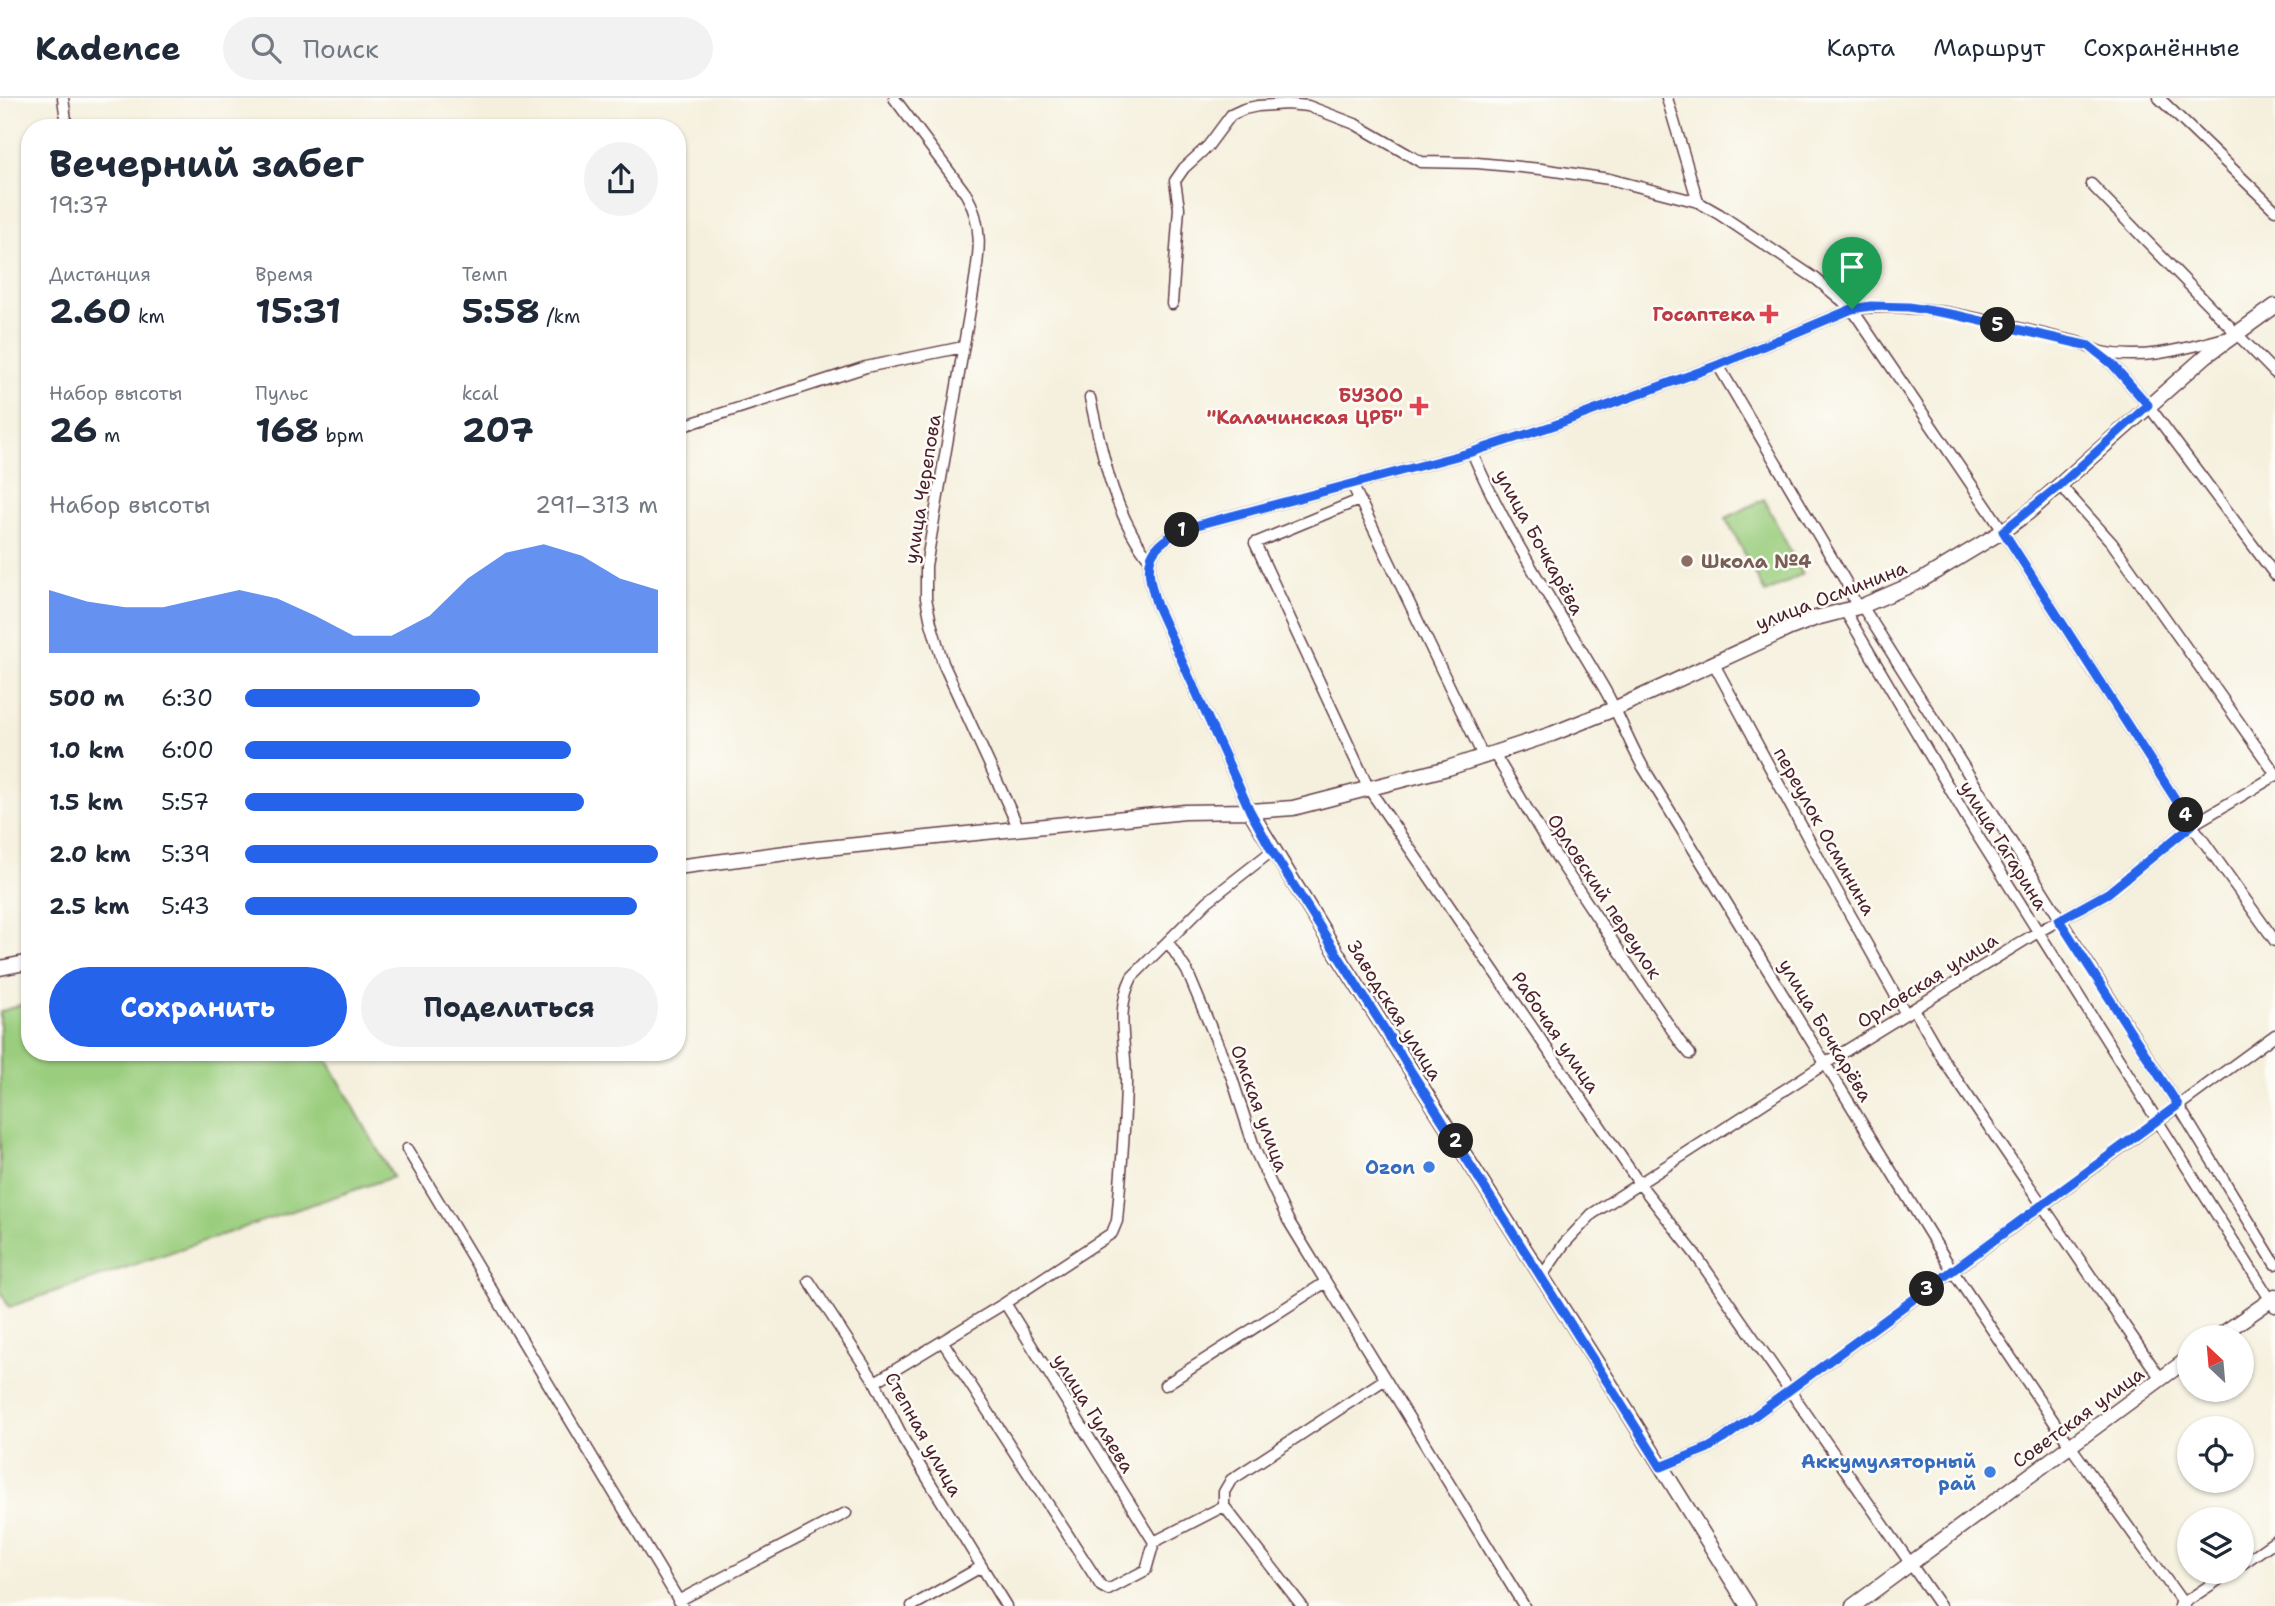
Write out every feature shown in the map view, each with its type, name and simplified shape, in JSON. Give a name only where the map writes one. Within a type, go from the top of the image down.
[{"type":"street","points":[[63,98],[66,119]]},
{"type":"street","name":"улица Черепова","points":[[894,98],[965,194],[974,208],[979,224],[979,256],[928,552],[926,598],[943,663],[1020,829]]},
{"type":"street","points":[[1667,98],[1698,202]]},
{"type":"street","points":[[2159,98],[2275,210]]},
{"type":"street","points":[[1172,304],[1179,208],[1175,188],[1178,174],[1208,146],[1231,115],[1244,109],[1287,101],[1329,112],[1380,137],[1412,159],[1421,162],[1477,163],[1609,179],[1698,202],[1720,214],[1816,279],[1852,309],[2003,531],[2192,825],[2275,941]]},
{"type":"street","points":[[2091,184],[2233,335],[2275,373]]},
{"type":"street","points":[[1150,560],[1158,545],[1171,535],[1190,527],[1472,452],[1552,426],[1718,365],[1852,309],[1871,306],[1909,307],[2077,342],[2098,351],[2138,357],[2168,353],[2233,335]]},
{"type":"street","name":"улица Осминина","points":[[686,866],[817,849],[1185,812],[1293,808],[1490,756],[1614,709],[1803,623],[1855,608],[1920,580],[2003,531],[2060,485],[2148,405],[2233,335],[2275,306]]},
{"type":"street","points":[[686,422],[866,367],[922,353],[963,347]]},
{"type":"street","points":[[2098,351],[2148,405],[2275,575]]},
{"type":"street","name":"улица Гагарина","points":[[1718,365],[1846,582],[1855,608],[1974,830],[2274,1301]]},
{"type":"street","name":"Заводская улица","points":[[1090,398],[1113,488],[1131,532],[1150,560],[1148,571],[1157,606],[1250,811],[1272,851],[1748,1606]]},
{"type":"street","name":"улица Бочкарёва","points":[[1472,452],[1496,505],[1614,709],[1643,767],[1952,1270],[2182,1605]]},
{"type":"street","name":"Орловский переулок","points":[[1352,484],[1490,756],[1690,1054]]},
{"type":"street","points":[[2060,485],[2112,543],[2275,774]]},
{"type":"street","name":"Рабочая улица","points":[[1360,500],[1255,542],[1369,789],[1639,1183],[1695,1254],[1940,1606]]},
{"type":"street","name":"улица Гагарина","points":[[1855,608],[2178,1105],[2275,1264]]},
{"type":"street","name":"переулок Осминина","points":[[1714,664],[1829,877],[1910,1011],[2161,1379]]},
{"type":"street","name":"Орловская улица","points":[[1542,1276],[1564,1244],[1592,1214],[1826,1063],[2038,932],[2108,893],[2192,825],[2275,774]]},
{"type":"street","points":[[876,1382],[1112,1233],[1116,1221],[1126,1084],[1122,1016],[1124,993],[1132,977],[1208,901],[1272,851]]},
{"type":"street","name":"Омская улица","points":[[1168,942],[1187,971],[1227,1066],[1255,1150],[1288,1220],[1524,1606]]},
{"type":"street","points":[[0,968],[21,964]]},
{"type":"street","points":[[1661,1467],[1723,1439],[2275,1035]]},
{"type":"street","points":[[407,1149],[680,1603],[846,1513]]},
{"type":"street","name":"Степная улица","points":[[809,1281],[876,1382],[904,1440],[1006,1606]]},
{"type":"street","points":[[1165,1385],[1326,1282]]},
{"type":"street","points":[[2237,1325],[2274,1301]]},
{"type":"street","name":"улица Гуляева","points":[[1005,1303],[1154,1542]]},
{"type":"street","points":[[943,1342],[1101,1586],[1108,1590],[1114,1589],[1146,1570],[1154,1542],[1224,1506]]},
{"type":"street","name":"Советская улица","points":[[1853,1606],[2177,1367]]},
{"type":"street","points":[[1302,1606],[1224,1506],[1224,1492],[1231,1480],[1384,1380]]},
{"type":"street","points":[[2254,1556],[2275,1541]]},
{"type":"street","points":[[912,1606],[981,1567]]},
{"type":"street","points":[[2182,1605],[2213,1584]]},
{"type":"green space","points":[[1764,499],[1802,574],[1765,593],[1726,518]]},
{"type":"green space","points":[[21,1004],[21,1061],[328,1061],[393,1177],[9,1307],[0,1290],[0,1012]]},
{"type":"place","name":"Госаптека","points":[[1769,314]]},
{"type":"place","name":"БУЗОО \"Калачинская ЦРБ\"","points":[[1419,406]]},
{"type":"place","name":"Школа №4","points":[[1687,561]]},
{"type":"place","name":"Ozon","points":[[1429,1167]]},
{"type":"place","name":"Аккумуляторный рай","points":[[1990,1472]]},
{"type":"route","points":[[1871,306],[1909,307],[2077,342],[2098,351],[2148,405],[2029,512],[2003,531],[2192,825],[2108,893],[2059,920],[2178,1105],[1723,1439],[1661,1467],[1272,851],[1250,811],[1157,606],[1148,571],[1158,545],[1171,535],[1190,527],[1472,452],[1552,426],[1718,365],[1852,309],[1871,306]]}]
